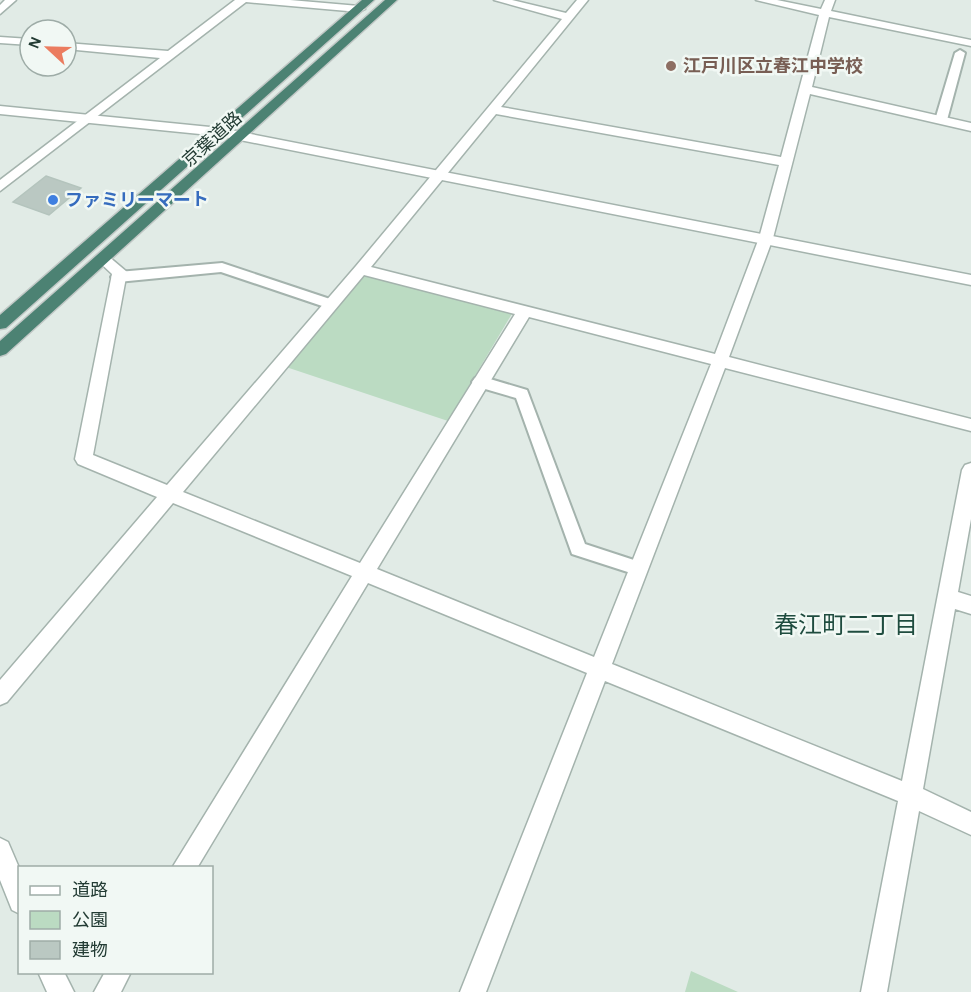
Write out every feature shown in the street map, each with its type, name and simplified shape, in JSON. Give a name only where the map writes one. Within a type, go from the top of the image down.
[{"type":"highway","name":"京葉道路","points":[[0,351],[392,0]]},
{"type":"highway","name":"京葉道路","points":[[0,324],[364,4]]},
{"type":"street","points":[[0,11],[10,0]]},
{"type":"street","points":[[0,187],[242,0]]},
{"type":"street","points":[[250,0],[364,4]]},
{"type":"street","points":[[499,0],[568,17]]},
{"type":"street","points":[[0,695],[361,269],[583,0]]},
{"type":"street","points":[[761,0],[827,6],[971,43]]},
{"type":"street","points":[[473,992],[766,238],[827,6]]},
{"type":"street","points":[[0,40],[18,41]]},
{"type":"street","points":[[78,47],[171,55]]},
{"type":"street","points":[[806,89],[971,127]]},
{"type":"street","points":[[492,109],[786,162]]},
{"type":"street","points":[[0,110],[220,132],[971,280]]},
{"type":"street","points":[[103,259],[120,272],[84,459],[910,795],[971,824]]},
{"type":"street","points":[[361,269],[971,425]]},
{"type":"street","points":[[184,866],[525,311]]},
{"type":"street","points":[[874,992],[971,470]]},
{"type":"street","points":[[948,598],[971,606]]},
{"type":"street","points":[[0,850],[18,897]]},
{"type":"street","points":[[51,974],[61,992]]},
{"type":"street","points":[[107,992],[118,974]]},
{"type":"lane","points":[[940,120],[960,53]]},
{"type":"lane","points":[[118,277],[222,267],[331,304]]},
{"type":"lane","points":[[480,382],[522,394],[578,549],[637,568]]},
{"type":"green space","points":[[363,273],[513,312],[448,421],[286,367]]},
{"type":"green space","points":[[691,971],[738,992],[685,992]]},
{"type":"building","points":[[46,176],[81,188],[49,215],[13,202]]},
{"type":"place","name":"江戸川区立春江中学校","points":[[671,66]]},
{"type":"place","name":"ファミリーマート","points":[[53,200]]},
{"type":"district","name":"春江町二丁目","points":[[846,625]]}]
